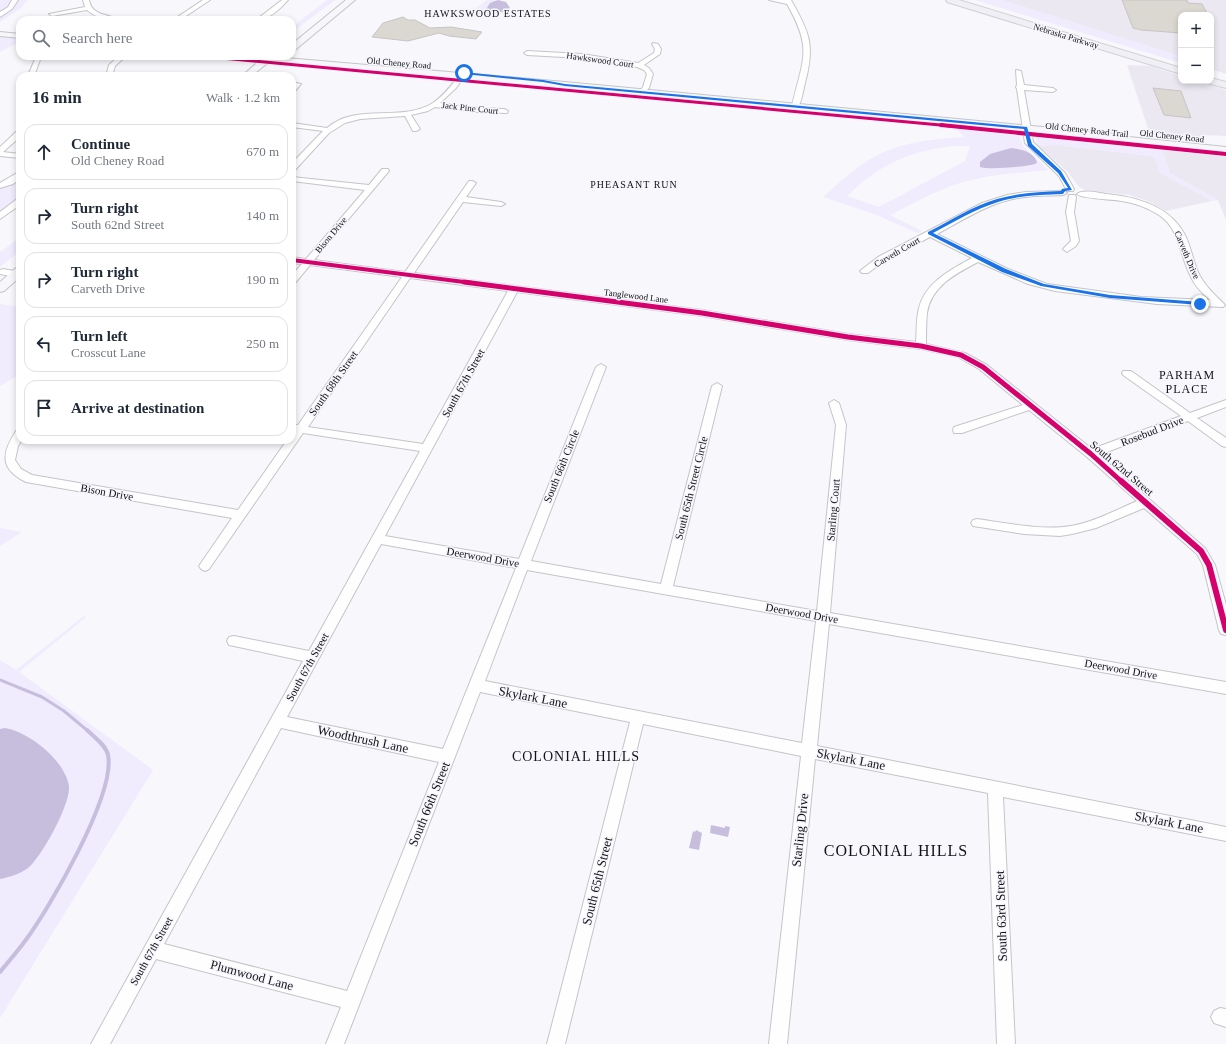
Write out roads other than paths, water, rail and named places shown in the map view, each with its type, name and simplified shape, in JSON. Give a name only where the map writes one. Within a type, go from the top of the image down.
[{"type":"main road","points":[[296,36],[341,0]]},
{"type":"main road","points":[[296,45],[351,0]]},
{"type":"main road","name":"Nebraska Parkway","points":[[950,0],[1178,70]]},
{"type":"main road","name":"Nebraska Parkway","points":[[961,0],[1178,66]]},
{"type":"main road","points":[[0,29],[16,31]]},
{"type":"main road","points":[[0,34],[16,36]]},
{"type":"main road","name":"Old Cheney Road","points":[[296,57],[540,84],[565,85],[1026,128],[1226,150]]},
{"type":"main road","points":[[252,72],[271,60]]},
{"type":"main road","points":[[261,72],[272,60]]},
{"type":"main road","name":"Old Cheney Road","points":[[296,60],[463,75]]},
{"type":"main road","points":[[1214,77],[1226,81]]},
{"type":"main road","points":[[1214,82],[1226,85]]},
{"type":"main road","name":"Old Cheney Road","points":[[1116,137],[1128,135],[1226,143]]},
{"type":"main road","points":[[2,274],[16,262]]},
{"type":"main road","points":[[0,288],[16,275]]},
{"type":"street","points":[[0,10],[8,0]]},
{"type":"street","points":[[0,15],[10,8],[15,0]]},
{"type":"street","points":[[86,0],[88,8],[96,14],[102,16]]},
{"type":"street","points":[[193,0],[206,1]]},
{"type":"street","points":[[266,16],[285,0]]},
{"type":"street","points":[[772,0],[789,1],[805,34],[808,47],[808,58],[796,106]]},
{"type":"street","points":[[182,16],[206,1]]},
{"type":"street","points":[[52,14],[88,8]]},
{"type":"street","points":[[639,65],[657,54],[658,49],[655,44]]},
{"type":"street","name":"Hawkswood Court","points":[[527,53],[582,56],[639,65],[647,69],[650,74],[646,88],[642,92]]},
{"type":"street","points":[[32,72],[37,60]]},
{"type":"street","points":[[110,72],[112,64],[118,60]]},
{"type":"street","points":[[1018,71],[1019,87],[1030,145],[1060,172],[1068,193],[1075,241],[1067,249]]},
{"type":"street","points":[[296,164],[329,130],[338,123],[350,118],[407,114],[427,109],[436,104],[463,75]]},
{"type":"street","points":[[1019,87],[1053,90]]},
{"type":"street","name":"Jack Pine Court","points":[[436,104],[478,110],[504,111]]},
{"type":"street","points":[[407,114],[416,129]]},
{"type":"street","points":[[296,126],[329,130]]},
{"type":"street","points":[[0,151],[16,137]]},
{"type":"street","points":[[0,154],[16,156]]},
{"type":"street","name":"Bison Drive","points":[[296,276],[385,171]]},
{"type":"street","points":[[0,186],[16,178]]},
{"type":"street","points":[[296,179],[370,188]]},
{"type":"street","name":"South 68th Street","points":[[296,428],[407,276],[472,183]]},
{"type":"street","name":"Carveth Drive","points":[[979,258],[1032,282],[1067,290],[1156,301],[1219,304],[1202,287],[1193,274],[1180,233],[1171,222],[1159,212],[1135,201],[1081,194],[1079,191],[1068,193]]},
{"type":"street","points":[[929,233],[998,200],[1026,194],[1068,193]]},
{"type":"street","points":[[461,199],[501,204]]},
{"type":"street","points":[[0,216],[16,204]]},
{"type":"street","points":[[929,233],[979,258]]},
{"type":"street","name":"Carveth Court","points":[[865,271],[881,259],[929,233]]},
{"type":"street","points":[[921,346],[923,313],[929,296],[936,286],[948,276],[979,258]]},
{"type":"street","name":"Tanglewood Lane","points":[[296,260],[702,313],[848,337],[921,346],[961,355]]},
{"type":"street","points":[[2,274],[16,273]]},
{"type":"street","name":"South 67th Street","points":[[100,1044],[514,289]]},
{"type":"street","name":"South 62nd Street","points":[[961,355],[983,367],[1091,454],[1193,542],[1209,564],[1226,630]]},
{"type":"street","name":"South 66th Circle","points":[[522,564],[600,368]]},
{"type":"street","points":[[1127,373],[1190,416],[1226,443]]},
{"type":"street","name":"South 65th Street Circle","points":[[666,589],[717,386]]},
{"type":"street","name":"Starling Court","points":[[823,617],[841,425],[834,403]]},
{"type":"street","name":"Rosebud Drive","points":[[1091,454],[1226,403]]},
{"type":"street","points":[[958,430],[1030,406]]},
{"type":"street","points":[[296,428],[427,448]]},
{"type":"street","name":"Bison Drive","points":[[16,440],[12,446],[9,460],[12,467],[22,476],[30,479],[241,515]]},
{"type":"street","name":"South 68th Street","points":[[205,566],[241,515],[286,444]]},
{"type":"street","points":[[977,523],[1040,532],[1072,530],[1088,526],[1147,502]]},
{"type":"street","name":"Deerwood Drive","points":[[377,539],[1226,688]]},
{"type":"street","name":"South 66th Street","points":[[335,1044],[477,685],[522,564]]},
{"type":"street","name":"Starling Drive","points":[[778,1044],[823,617]]},
{"type":"street","points":[[234,641],[312,657]]},
{"type":"street","name":"Skylark Lane","points":[[477,685],[1226,834]]},
{"type":"street","name":"South 65th Street","points":[[556,1044],[638,717]]},
{"type":"street","name":"Woodthrush Lane","points":[[278,721],[448,757]]},
{"type":"street","name":"South 63rd Street","points":[[995,788],[1006,1044]]},
{"type":"street","name":"Plumwood Lane","points":[[152,949],[352,1001]]},
{"type":"waterway","points":[[0,680],[42,697],[64,711],[88,731]]},
{"type":"waterway","points":[[0,972],[25,941],[49,904],[92,823],[102,796],[108,773],[108,755],[107,751],[88,731]]},
{"type":"district","name":"HAWKSWOOD ESTATES","points":[[488,13]]},
{"type":"district","name":"PHEASANT RUN","points":[[634,184]]},
{"type":"district","name":"PARHAM PLACE","points":[[1187,382]]},
{"type":"district","name":"COLONIAL HILLS","points":[[576,756]]},
{"type":"district","name":"COLONIAL HILLS","points":[[896,850]]}]
